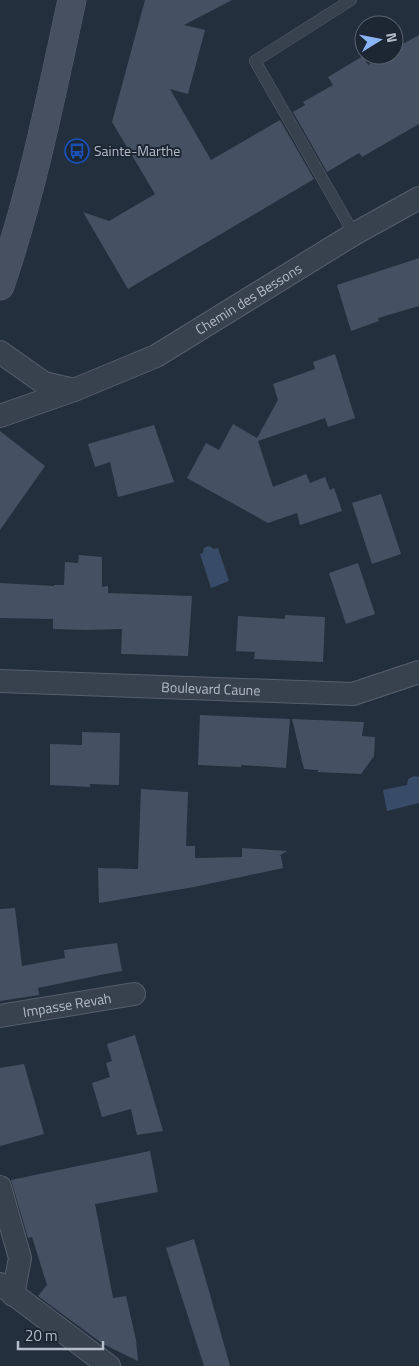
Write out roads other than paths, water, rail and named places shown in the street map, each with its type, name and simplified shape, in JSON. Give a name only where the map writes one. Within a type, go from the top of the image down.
[{"type":"main road","points":[[0,286],[19,228],[37,157],[72,0]]},
{"type":"street","name":"Chemin des Bessons","points":[[0,416],[74,390],[156,356],[354,234],[419,198]]},
{"type":"street","points":[[0,352],[44,383],[74,390]]},
{"type":"street","name":"Boulevard Caune","points":[[0,681],[353,694],[419,672]]},
{"type":"street","name":"Impasse Revah","points":[[0,1016],[134,994]]},
{"type":"street","points":[[0,1187],[20,1258],[6,1289],[109,1366]]},
{"type":"lane","points":[[351,0],[255,61],[354,234]]},
{"type":"water","points":[[208,546],[214,549],[218,548],[229,581],[211,588],[200,554]]},
{"type":"water","points":[[414,776],[419,777],[419,803],[387,811],[383,790],[407,785],[408,779]]},
{"type":"place","name":"Sainte-Marthe","points":[[77,151]]}]
